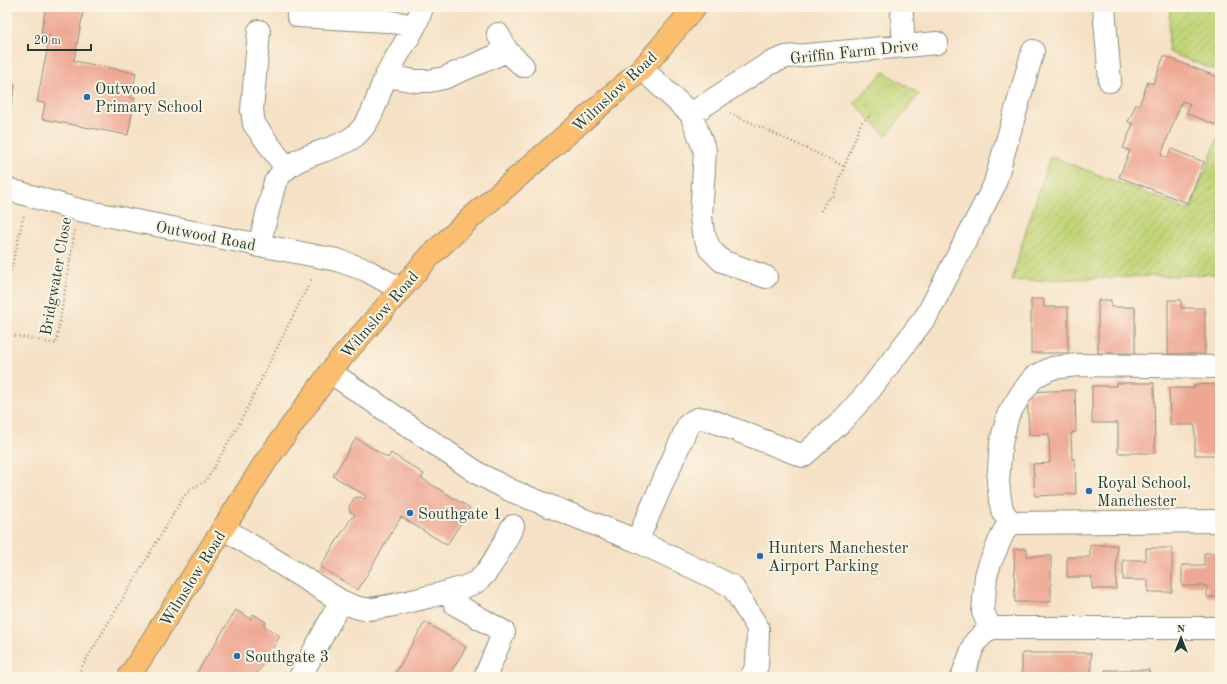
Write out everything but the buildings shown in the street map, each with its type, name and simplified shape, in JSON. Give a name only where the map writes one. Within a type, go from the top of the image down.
[{"type":"main road","name":"Wilmslow Road","points":[[129,677],[266,461],[330,372],[430,256],[473,216],[642,69],[695,7]]},
{"type":"street","points":[[1104,7],[1110,81]]},
{"type":"street","points":[[902,15],[904,46]]},
{"type":"street","points":[[298,16],[386,21],[418,16]]},
{"type":"street","points":[[259,246],[275,182],[286,168],[303,157],[342,144],[363,129],[370,118],[386,76],[418,16]]},
{"type":"street","points":[[259,31],[252,110],[254,124],[286,168]]},
{"type":"street","points":[[386,76],[429,81],[444,78],[502,42],[523,66]]},
{"type":"street","name":"Griffin Farm Drive","points":[[691,114],[768,64],[786,57],[937,43]]},
{"type":"street","points":[[637,541],[688,426],[695,420],[702,418],[710,420],[803,456],[840,423],[869,391],[927,315],[994,186],[1033,51]]},
{"type":"street","points":[[642,69],[691,114],[705,151],[701,217],[703,233],[710,249],[722,260],[766,277]]},
{"type":"street","name":"Outwood Road","points":[[7,189],[28,197],[79,210],[322,257],[358,267],[400,290]]},
{"type":"street","points":[[1013,523],[1003,513],[1000,500],[998,482],[1001,443],[1008,415],[1034,377],[1052,368],[1077,365],[1220,367]]},
{"type":"street","points":[[330,372],[479,474],[512,491],[637,541],[732,586],[758,628],[757,666],[750,677]]},
{"type":"street","points":[[990,628],[983,612],[986,576],[990,563],[1004,532],[1013,523],[1220,521]]},
{"type":"street","points":[[224,528],[341,600],[356,607],[371,609],[451,591],[476,582],[485,574],[513,526]]},
{"type":"street","points":[[451,591],[455,604],[504,632],[485,677]]},
{"type":"street","points":[[300,677],[341,600]]},
{"type":"street","points":[[962,677],[975,642],[990,628],[1220,628]]},
{"type":"path","points":[[715,98],[723,110],[844,166]]},
{"type":"path","points":[[821,211],[827,199],[833,197],[862,123],[872,114]]},
{"type":"path","points":[[7,287],[28,197]]},
{"type":"path","name":"Bridgwater Close","points":[[7,334],[56,344],[79,210]]},
{"type":"path","points":[[76,677],[184,496],[191,489],[206,481],[240,422],[322,257]]},
{"type":"green space","points":[[1170,7],[1220,7],[1220,72],[1168,52]]},
{"type":"green space","points":[[884,72],[919,94],[886,136],[854,103]]},
{"type":"green space","points":[[1220,132],[1220,274],[1012,281],[1022,243],[1050,156],[1190,210]]},
{"type":"place","name":"Outwood Primary School","points":[[87,97]]},
{"type":"place","name":"Royal School, Manchester","points":[[1089,491]]},
{"type":"place","name":"Southgate 1","points":[[410,513]]},
{"type":"place","name":"Hunters Manchester Airport Parking","points":[[760,556]]},
{"type":"place","name":"Southgate 3","points":[[237,656]]}]
